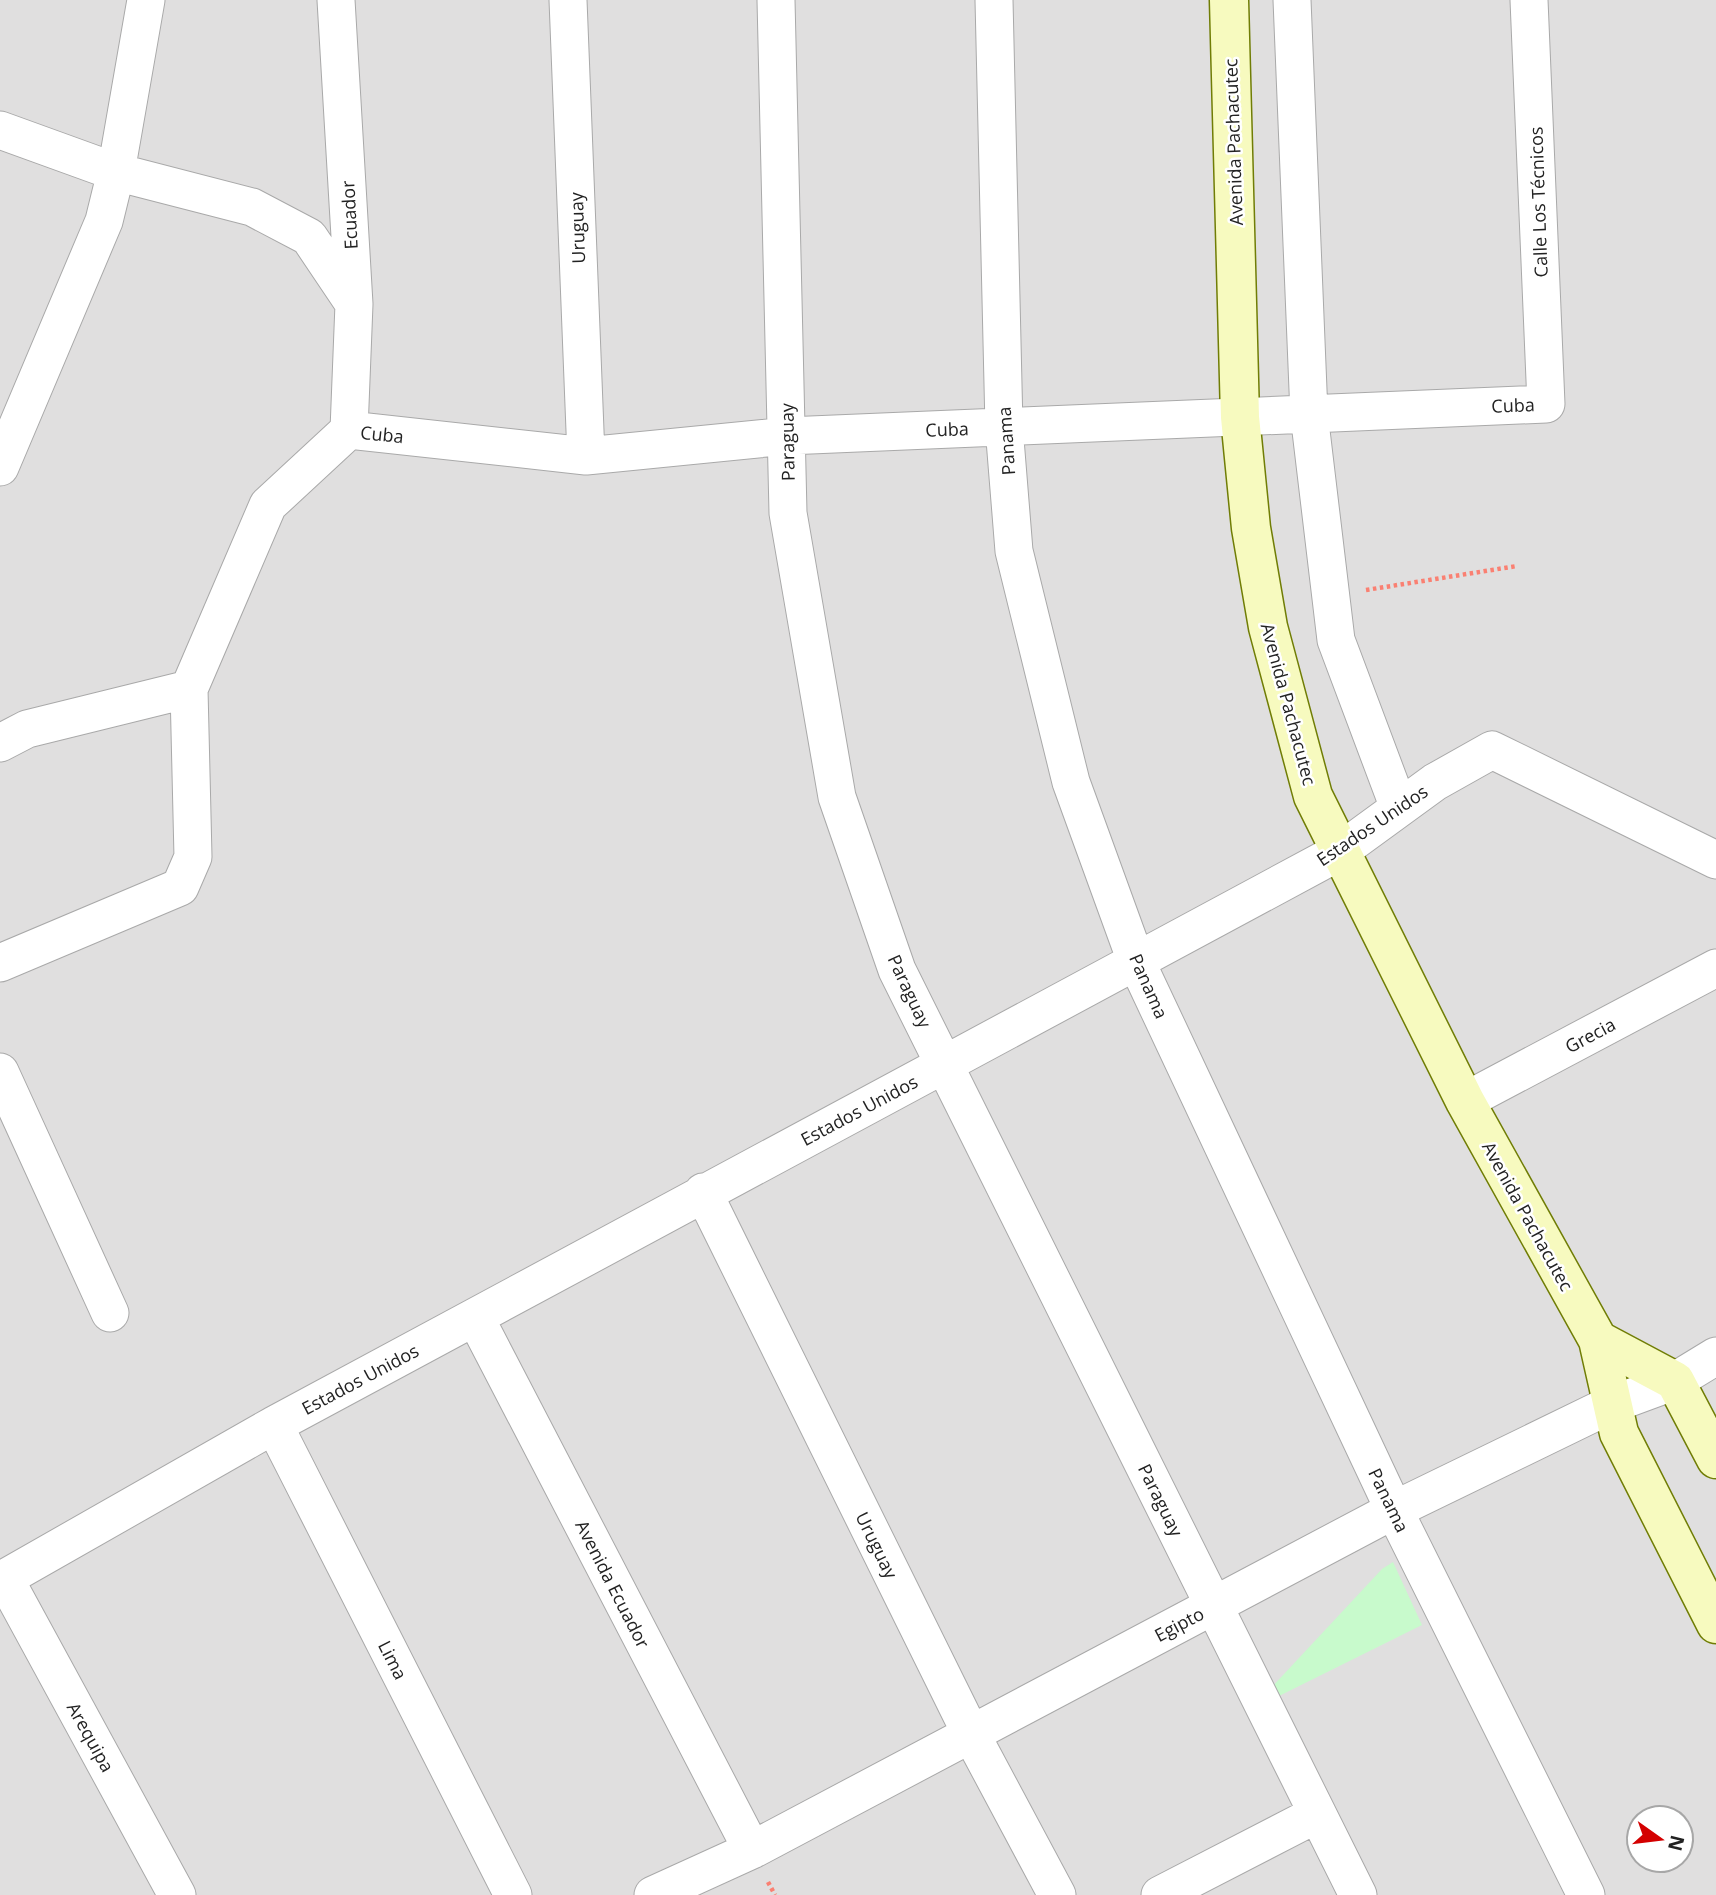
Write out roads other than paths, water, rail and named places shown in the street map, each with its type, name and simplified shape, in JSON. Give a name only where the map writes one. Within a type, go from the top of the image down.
[{"type":"main road","name":"Avenida Pachacutec","points":[[1228,0],[1240,417],[1251,528],[1268,627],[1313,796],[1465,1101],[1598,1340],[1610,1405],[1619,1433],[1716,1624]]},
{"type":"main road","points":[[1598,1340],[1675,1381],[1716,1459]]},
{"type":"street","points":[[0,467],[104,221],[116,172],[146,0]]},
{"type":"street","name":"Ecuador","points":[[336,0],[354,304],[349,430]]},
{"type":"street","name":"Uruguay","points":[[568,0],[586,456]]},
{"type":"street","name":"Paraguay","points":[[776,0],[788,513],[837,797],[897,970],[1358,1895]]},
{"type":"street","name":"Panama","points":[[994,0],[1004,427],[1014,551],[1071,782],[1136,961],[1394,1510],[1586,1895]]},
{"type":"street","points":[[1292,0],[1309,414],[1336,640],[1399,808]]},
{"type":"street","name":"Calle Los Técnicos","points":[[1529,0],[1546,404]]},
{"type":"street","points":[[0,131],[116,172],[252,207],[309,237],[354,304]]},
{"type":"street","name":"Cuba","points":[[349,430],[586,456],[787,436],[1546,404]]},
{"type":"street","points":[[0,963],[180,887],[193,857],[189,690],[268,505],[349,430]]},
{"type":"street","points":[[0,743],[27,729],[189,690]]},
{"type":"street","name":"Estados Unidos","points":[[2,1580],[274,1425],[1339,852],[1435,782],[1492,750],[1716,860]]},
{"type":"street","name":"Grecia","points":[[1465,1101],[1716,968]]},
{"type":"street","points":[[0,1072],[110,1313]]},
{"type":"street","name":"Uruguay","points":[[704,1192],[971,1734],[1057,1895]]},
{"type":"street","name":"Avenida Ecuador","points":[[475,1317],[752,1850]]},
{"type":"street","name":"Egipto","points":[[653,1895],[752,1850],[1394,1510],[1610,1405],[1675,1381],[1716,1356]]},
{"type":"street","name":"Lima","points":[[274,1425],[513,1895]]},
{"type":"street","name":"Arequipa","points":[[2,1580],[177,1895]]},
{"type":"street","points":[[1160,1895],[1317,1814]]}]
